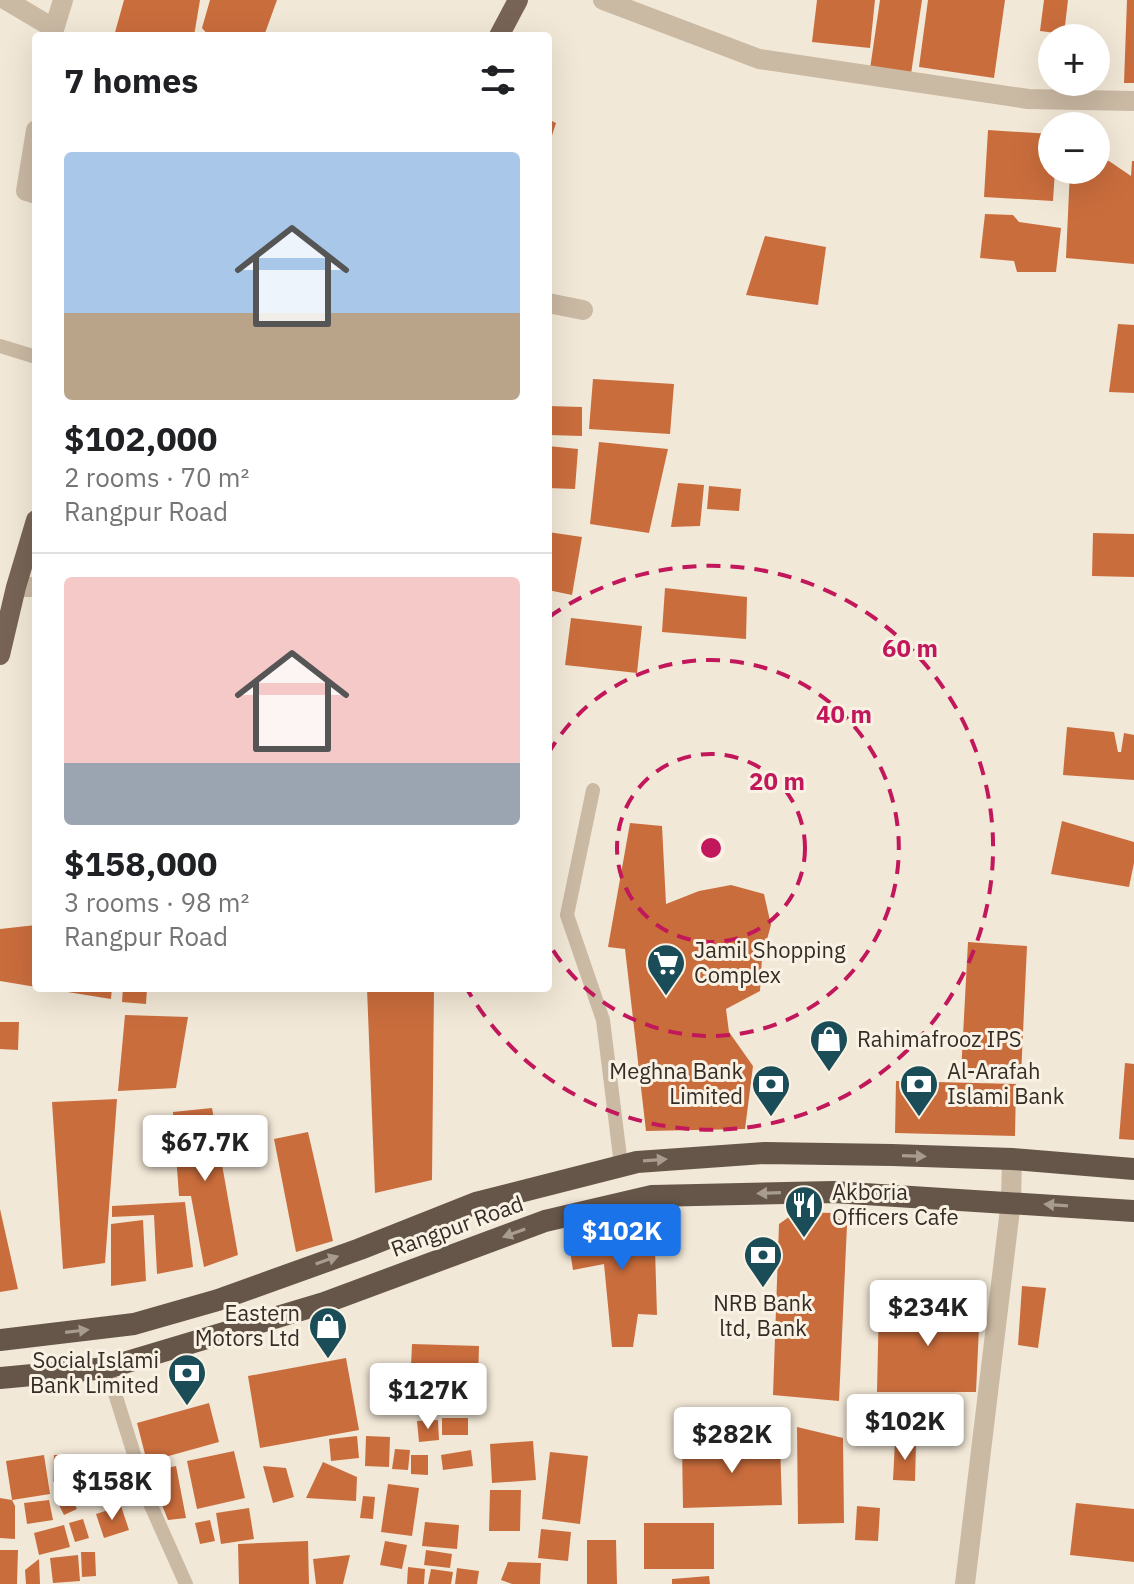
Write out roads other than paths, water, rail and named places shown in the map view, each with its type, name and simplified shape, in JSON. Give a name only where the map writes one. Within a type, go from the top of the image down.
[{"type":"highway","name":"Rangpur Road","points":[[0,1340],[134,1324],[218,1300],[476,1203],[637,1162],[765,1153],[1012,1159],[1134,1169]]},
{"type":"highway","name":"Rangpur Road","points":[[0,1378],[107,1368],[324,1303],[545,1221],[652,1196],[833,1192],[1134,1211]]},
{"type":"main road","points":[[501,32],[518,0]]},
{"type":"main road","points":[[0,655],[26,587],[32,547]]},
{"type":"street","points":[[6,0],[52,32],[63,0]]},
{"type":"street","points":[[603,0],[759,59],[1028,99],[1134,101]]},
{"type":"street","points":[[32,154],[26,191],[32,193]]},
{"type":"street","points":[[552,304],[583,310]]},
{"type":"street","points":[[965,1584],[1011,1201],[1012,1159]]},
{"type":"lane","points":[[0,346],[32,356]]},
{"type":"lane","points":[[593,790],[567,915],[603,1020],[621,1165]]},
{"type":"lane","points":[[107,1368],[148,1499],[186,1584]]},
{"type":"place","name":"Jamil Shopping Complex","points":[[666,997]]},
{"type":"place","name":"Rahimafrooz IPS","points":[[829,1073]]},
{"type":"place","name":"Meghna Bank Limited","points":[[771,1118]]},
{"type":"place","name":"Al-Arafah Islami Bank","points":[[919,1118]]},
{"type":"place","name":"Akboria Officers Cafe","points":[[804,1239]]},
{"type":"place","name":"NRB Bank ltd, Bank","points":[[763,1289]]},
{"type":"place","name":"Eastern Motors Ltd","points":[[328,1360]]},
{"type":"place","name":"Social Islami Bank Limited","points":[[187,1407]]}]
